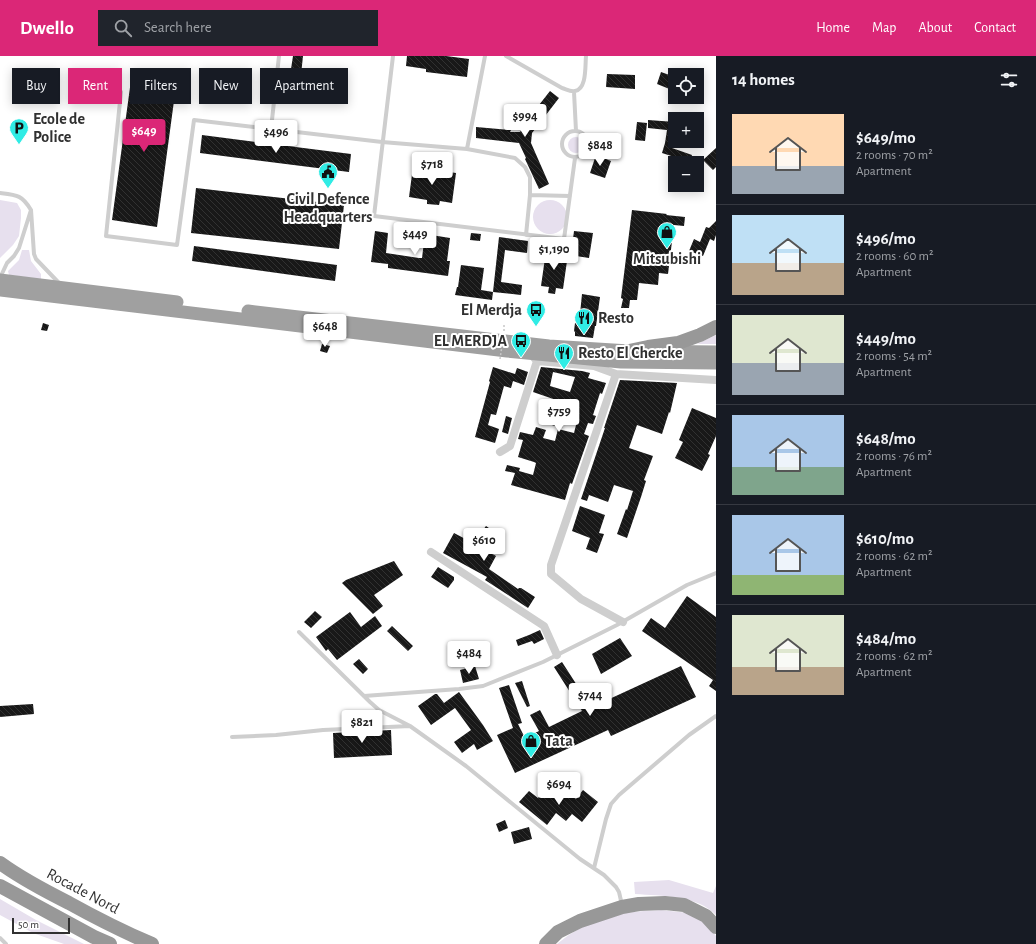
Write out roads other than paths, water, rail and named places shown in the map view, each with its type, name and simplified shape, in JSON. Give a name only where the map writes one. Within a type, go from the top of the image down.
[{"type":"highway","points":[[0,280],[542,345],[595,350],[716,352]]},
{"type":"highway","points":[[0,290],[533,357],[621,362],[716,363]]},
{"type":"highway","points":[[629,351],[678,343],[716,327]]},
{"type":"highway","name":"Rocade Nord","points":[[0,863],[12,872],[47,892],[94,917],[152,944]]},
{"type":"highway","points":[[0,886],[94,937],[110,944]]},
{"type":"highway","points":[[546,944],[558,932],[580,921],[622,907],[639,904],[665,903],[684,905],[706,916],[716,927]]},
{"type":"street","points":[[500,452],[510,446],[533,357],[594,366],[616,374],[716,380]]},
{"type":"street","points":[[616,374],[551,565],[551,574],[580,599],[622,622]]},
{"type":"street","points":[[431,552],[544,626],[557,655]]},
{"type":"lane","points":[[271,129],[279,56]]},
{"type":"lane","points":[[393,56],[374,216],[564,240],[575,158]]},
{"type":"lane","points":[[467,149],[486,56]]},
{"type":"lane","points":[[506,56],[562,88],[574,92],[580,89],[584,82],[586,56]]},
{"type":"lane","points":[[574,92],[576,131]]},
{"type":"lane","points":[[120,104],[106,236],[177,245],[194,120],[382,142],[467,149],[515,158],[525,167],[530,177],[530,195],[526,235]]},
{"type":"lane","points":[[572,131],[576,131],[579,131],[586,136],[589,147],[582,156],[575,158],[568,156],[563,150],[562,146],[565,135],[572,131]]},
{"type":"lane","points":[[0,193],[12,194],[26,201],[31,210],[34,254],[39,263],[63,288]]},
{"type":"lane","points":[[530,195],[570,196]]},
{"type":"lane","points":[[0,280],[7,263],[19,248],[31,210]]},
{"type":"lane","points":[[364,696],[458,690],[483,686],[543,662],[622,622],[687,585],[716,573]]},
{"type":"lane","points":[[299,632],[380,710],[410,726],[466,766],[580,859],[604,875],[619,892],[622,907]]},
{"type":"lane","points":[[594,868],[611,804],[619,795],[689,735],[716,716]]},
{"type":"lane","points":[[232,738],[323,730],[410,726]]},
{"type":"lane","points":[[0,938],[6,944]]},
{"type":"place","name":"Ecole de Police","points":[[19,145]]},
{"type":"place","name":"Civil Defence Headquarters","points":[[328,189]]},
{"type":"place","name":"Mitsubishi","points":[[667,249]]},
{"type":"place","name":"El Merdja","points":[[536,327]]},
{"type":"place","name":"Resto","points":[[584,335]]},
{"type":"place","name":"EL MERDJA","points":[[521,358]]},
{"type":"place","name":"Resto El Chercke","points":[[564,370]]},
{"type":"place","name":"Tata","points":[[531,758]]}]
